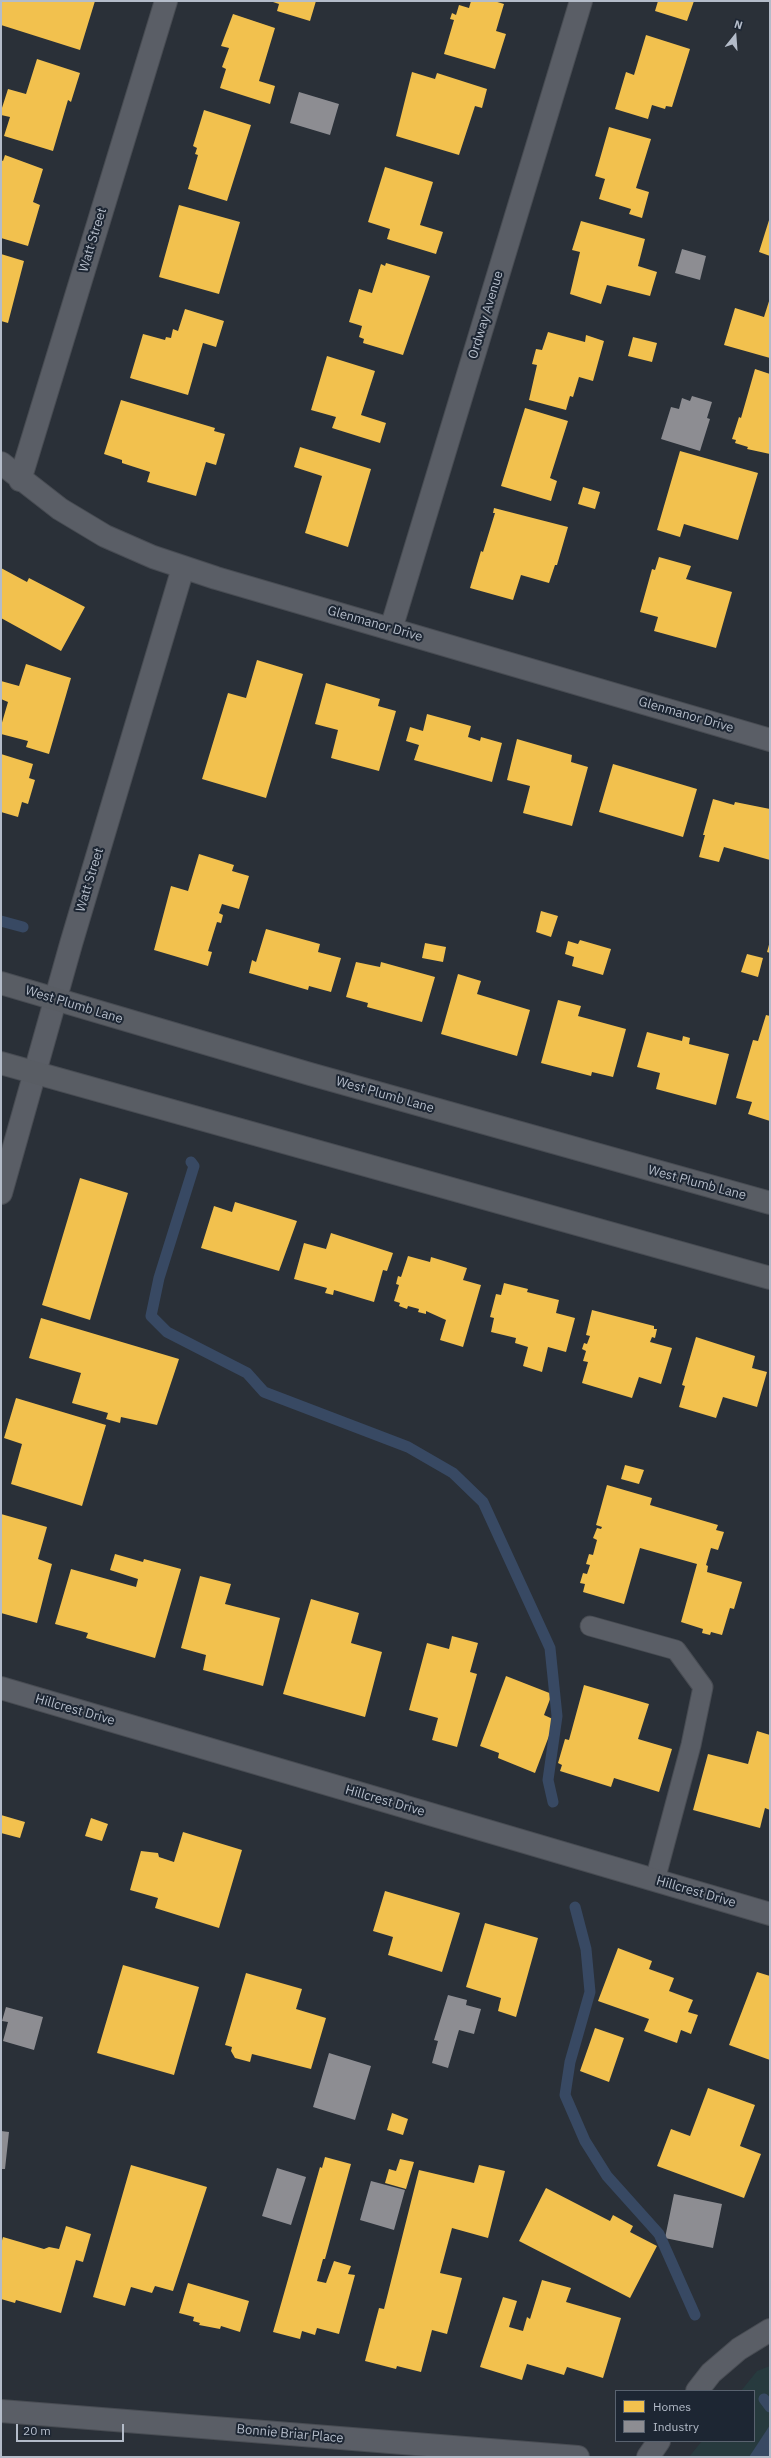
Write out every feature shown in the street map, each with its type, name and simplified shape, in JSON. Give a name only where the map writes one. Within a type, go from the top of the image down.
[{"type":"main road","name":"West Plumb Lane","points":[[1,983],[318,1076],[770,1203]]},
{"type":"main road","points":[[1,1063],[35,1074],[770,1278]]},
{"type":"street","name":"Watt Street","points":[[20,480],[166,1]]},
{"type":"street","name":"Ordway Avenue","points":[[391,629],[581,1]]},
{"type":"street","name":"Glenmanor Drive","points":[[1,463],[20,480],[60,509],[105,536],[153,557],[183,568],[391,629],[769,734]]},
{"type":"street","name":"Watt Street","points":[[1,1193],[183,568]]},
{"type":"street","name":"Hillcrest Drive","points":[[1,1688],[770,1914]]},
{"type":"street","points":[[698,2390],[711,2373],[739,2349],[770,2330]]},
{"type":"street","name":"Bonnie Briar Place","points":[[1,2411],[578,2457]]},
{"type":"street","points":[[648,2457],[658,2442]]},
{"type":"lane","points":[[590,1626],[676,1650],[703,1687],[691,1745],[655,1880]]},
{"type":"green space","points":[[770,2366],[770,2457],[689,2457],[701,2442],[755,2442],[755,2390],[742,2390],[757,2371]]},
{"type":"water","points":[[770,2425],[770,2457],[749,2457]]},
{"type":"building: Homes","points":[[1,1],[95,1],[80,50],[1,25]]},
{"type":"building: Homes","points":[[270,1],[316,1],[310,21],[277,11],[279,4]]},
{"type":"building: Homes","points":[[471,1],[494,1],[504,4],[496,31],[506,34],[495,69],[444,54],[454,20],[450,19],[452,13],[456,15],[459,5],[469,8]]},
{"type":"building: Homes","points":[[658,1],[694,1],[687,21],[655,11]]},
{"type":"building: Homes","points":[[233,14],[275,28],[259,81],[275,86],[270,104],[220,88],[226,69],[222,67],[229,48],[221,46]]},
{"type":"building: Homes","points":[[646,35],[690,49],[672,107],[666,106],[665,109],[652,105],[648,119],[615,109],[626,72],[634,75]]},
{"type":"building: Homes","points":[[37,59],[80,73],[71,102],[68,100],[53,151],[4,136],[10,117],[1,115],[1,111],[8,89],[26,94]]},
{"type":"building: Homes","points":[[412,72],[435,79],[437,73],[487,89],[482,108],[475,106],[459,155],[396,136]]},
{"type":"building: Homes","points":[[204,110],[251,125],[227,201],[188,189],[198,155],[195,154],[197,148],[193,146]]},
{"type":"building: Homes","points":[[609,127],[651,139],[636,188],[649,192],[642,218],[629,214],[631,209],[599,199],[605,179],[595,176]]},
{"type":"building: Homes","points":[[5,155],[43,169],[33,202],[40,205],[28,246],[1,238],[1,160],[3,161]]},
{"type":"building: Homes","points":[[385,167],[433,182],[420,225],[443,232],[436,254],[387,239],[390,229],[368,222]]},
{"type":"building: Homes","points":[[179,205],[240,222],[219,294],[159,277]]},
{"type":"building: Homes","points":[[770,217],[770,256],[759,252]]},
{"type":"building: Homes","points":[[581,221],[645,239],[638,266],[657,272],[650,296],[607,285],[601,304],[570,294],[580,252],[572,250]]},
{"type":"building: Homes","points":[[1,254],[24,261],[8,323],[1,321]]},
{"type":"building: Homes","points":[[386,263],[430,276],[403,355],[363,343],[364,339],[359,337],[362,326],[349,322],[359,289],[372,293],[381,264],[385,266]]},
{"type":"building: Homes","points":[[770,298],[770,358],[724,345],[735,308],[764,317]]},
{"type":"building: Homes","points":[[185,309],[224,321],[216,347],[203,343],[188,395],[130,378],[143,334],[165,340],[166,337],[171,338],[173,329],[178,331]]},
{"type":"building: Homes","points":[[548,332],[585,342],[586,335],[604,341],[593,381],[579,377],[573,397],[570,396],[566,410],[529,400],[537,365],[532,364],[536,349],[542,350]]},
{"type":"building: Homes","points":[[633,337],[657,343],[652,362],[628,356]]},
{"type":"building: Homes","points":[[327,356],[375,371],[361,415],[386,423],[380,443],[332,428],[336,417],[311,410]]},
{"type":"building: Homes","points":[[755,369],[770,374],[770,454],[747,449],[748,447],[735,443],[736,440],[732,439],[739,417],[741,418]]},
{"type":"building: Homes","points":[[121,400],[215,428],[214,431],[225,434],[216,465],[206,462],[196,496],[147,482],[150,472],[122,463],[122,460],[104,454]]},
{"type":"building: Homes","points":[[525,408],[568,421],[550,478],[557,481],[551,501],[501,486]]},
{"type":"building: Homes","points":[[300,447],[371,469],[348,547],[305,533],[322,476],[294,467]]},
{"type":"building: Homes","points":[[680,451],[758,473],[738,540],[684,524],[680,537],[657,530]]},
{"type":"building: Homes","points":[[583,487],[600,492],[595,509],[578,504]]},
{"type":"building: Homes","points":[[494,508],[568,527],[557,565],[555,565],[549,583],[521,575],[513,600],[470,588],[481,551],[483,552],[495,513],[493,513]]},
{"type":"building: Homes","points":[[659,557],[691,566],[686,579],[732,592],[716,648],[654,631],[658,617],[640,612],[652,569],[655,570]]},
{"type":"building: Homes","points":[[1,568],[27,582],[29,578],[85,607],[61,651],[1,618]]},
{"type":"building: Homes","points":[[257,660],[303,674],[266,798],[202,779],[228,693],[246,698]]},
{"type":"building: Homes","points":[[26,664],[71,678],[49,754],[26,747],[28,741],[1,734],[1,726],[8,702],[1,699],[1,681],[19,686]]},
{"type":"building: Homes","points":[[326,683],[380,699],[378,706],[396,711],[379,771],[331,758],[338,730],[315,724]]},
{"type":"building: Homes","points":[[427,714],[471,726],[468,737],[480,741],[481,737],[502,743],[492,782],[414,760],[419,745],[406,741],[410,727],[423,731]]},
{"type":"building: Homes","points":[[517,739],[572,755],[571,762],[588,767],[572,826],[523,813],[530,786],[507,780]]},
{"type":"building: Homes","points":[[1,754],[33,764],[29,778],[35,780],[28,804],[22,802],[18,817],[1,812]]},
{"type":"building: Homes","points":[[613,764],[697,789],[683,837],[599,812]]},
{"type":"building: Homes","points":[[713,799],[734,805],[735,802],[770,809],[770,860],[724,847],[719,862],[699,857],[705,835],[703,835]]},
{"type":"building: Homes","points":[[199,854],[234,865],[232,871],[249,876],[239,909],[222,904],[219,913],[223,915],[221,923],[217,922],[208,951],[212,952],[208,966],[154,950],[171,886],[188,891]]},
{"type":"building: Homes","points":[[541,911],[558,916],[551,937],[536,932]]},
{"type":"building: Homes","points":[[266,929],[320,944],[318,952],[341,958],[331,992],[309,986],[308,990],[249,973],[252,960],[256,962]]},
{"type":"building: Homes","points":[[580,940],[611,949],[603,975],[572,966],[574,957],[565,954],[568,941],[578,944]]},
{"type":"building: Homes","points":[[770,941],[770,953],[767,952]]},
{"type":"building: Homes","points":[[425,943],[446,947],[443,962],[422,958]]},
{"type":"building: Homes","points":[[747,954],[763,958],[758,977],[741,972]]},
{"type":"building: Homes","points":[[356,962],[380,967],[381,962],[435,977],[422,1022],[367,1007],[368,1003],[346,997]]},
{"type":"building: Homes","points":[[458,974],[481,981],[477,994],[530,1010],[517,1056],[441,1034]]},
{"type":"building: Homes","points":[[558,1000],[581,1006],[578,1016],[626,1029],[613,1077],[592,1072],[591,1076],[541,1063]]},
{"type":"building: Homes","points":[[766,1015],[770,1016],[770,1121],[748,1114],[752,1102],[736,1098],[753,1040],[758,1041]]},
{"type":"building: Homes","points":[[647,1032],[682,1041],[683,1036],[690,1038],[689,1044],[729,1054],[716,1105],[656,1089],[660,1073],[637,1067]]},
{"type":"building: Homes","points":[[80,1178],[128,1193],[90,1320],[42,1305]]},
{"type":"building: Homes","points":[[235,1202],[297,1221],[279,1271],[201,1248],[214,1206],[232,1212]]},
{"type":"building: Homes","points":[[331,1233],[393,1253],[387,1271],[383,1270],[374,1302],[334,1290],[333,1295],[325,1293],[327,1288],[294,1279],[304,1243],[326,1249]]},
{"type":"building: Homes","points":[[408,1256],[430,1262],[431,1257],[467,1268],[463,1280],[481,1285],[463,1347],[440,1340],[446,1320],[426,1311],[426,1314],[418,1312],[419,1309],[408,1306],[407,1309],[399,1306],[400,1303],[394,1301],[399,1285],[396,1284],[398,1276],[401,1277]]},
{"type":"building: Homes","points":[[504,1283],[528,1289],[527,1292],[559,1300],[556,1313],[575,1318],[566,1352],[548,1347],[542,1372],[523,1366],[528,1347],[515,1343],[516,1338],[491,1332],[494,1318],[490,1317],[496,1294],[501,1295]]},
{"type":"building: Homes","points":[[592,1310],[654,1326],[654,1329],[657,1329],[655,1338],[652,1337],[650,1342],[672,1348],[661,1384],[639,1377],[632,1398],[582,1383],[588,1362],[583,1361],[586,1351],[582,1349],[584,1343],[587,1344],[590,1336],[586,1335]]},
{"type":"building: Homes","points":[[41,1318],[179,1359],[157,1425],[121,1417],[120,1423],[106,1419],[108,1413],[72,1403],[81,1373],[29,1358]]},
{"type":"building: Homes","points":[[696,1337],[755,1356],[752,1368],[767,1372],[757,1407],[723,1397],[716,1418],[679,1407],[685,1386],[682,1385]]},
{"type":"building: Homes","points":[[16,1398],[106,1425],[82,1506],[11,1484],[22,1444],[4,1438]]},
{"type":"building: Homes","points":[[625,1465],[644,1470],[639,1484],[621,1479]]},
{"type":"building: Homes","points":[[607,1485],[652,1498],[650,1505],[718,1525],[716,1530],[724,1532],[718,1550],[711,1548],[706,1565],[708,1566],[707,1572],[742,1582],[734,1609],[730,1608],[722,1635],[711,1632],[710,1635],[702,1633],[703,1629],[681,1622],[697,1564],[640,1548],[624,1604],[583,1592],[585,1584],[580,1583],[583,1573],[587,1574],[590,1565],[586,1564],[589,1554],[593,1555],[597,1540],[593,1538],[597,1528],[601,1529],[602,1527],[596,1525]]},
{"type":"building: Homes","points":[[1,1514],[47,1527],[38,1559],[52,1564],[37,1623],[1,1613]]},
{"type":"building: Homes","points":[[115,1554],[143,1562],[144,1559],[181,1569],[155,1658],[86,1638],[88,1633],[55,1624],[71,1569],[136,1587],[138,1579],[110,1570]]},
{"type":"building: Homes","points":[[200,1576],[231,1584],[225,1604],[280,1618],[263,1686],[203,1670],[206,1655],[181,1648]]},
{"type":"building: Homes","points":[[311,1599],[359,1613],[351,1643],[382,1652],[365,1717],[283,1694]]},
{"type":"building: Homes","points":[[452,1636],[478,1643],[470,1672],[477,1674],[457,1747],[432,1740],[438,1718],[409,1710],[427,1643],[449,1649]]},
{"type":"building: Homes","points":[[506,1676],[552,1694],[544,1715],[555,1720],[535,1773],[498,1758],[499,1753],[480,1746]]},
{"type":"building: Homes","points":[[584,1685],[649,1704],[638,1739],[672,1749],[659,1792],[614,1778],[611,1787],[560,1771],[562,1765],[558,1763],[565,1739],[569,1740]]},
{"type":"building: Homes","points":[[757,1731],[770,1735],[770,1810],[765,1808],[760,1828],[693,1810],[708,1754],[748,1764]]},
{"type":"building: Homes","points":[[1,1815],[25,1822],[20,1838],[1,1833]]},
{"type":"building: Homes","points":[[91,1818],[108,1824],[102,1841],[85,1836]]},
{"type":"building: Homes","points":[[183,1832],[242,1850],[219,1928],[155,1908],[158,1898],[130,1890],[141,1851],[158,1853],[159,1857],[174,1862]]},
{"type":"building: Homes","points":[[385,1891],[460,1913],[442,1972],[388,1955],[393,1937],[373,1931]]},
{"type":"building: Homes","points":[[485,1923],[538,1938],[516,2017],[498,2011],[501,1998],[466,1987]]},
{"type":"building: Homes","points":[[618,1948],[652,1961],[649,1969],[674,1978],[669,1991],[693,2000],[688,2012],[698,2015],[691,2034],[681,2030],[677,2043],[644,2031],[649,2019],[598,2001]]},
{"type":"building: Homes","points":[[123,1965],[199,1987],[174,2075],[97,2053]]},
{"type":"building: Homes","points":[[757,1972],[770,1976],[770,2060],[729,2045]]},
{"type":"building: Homes","points":[[246,1973],[302,1989],[296,2009],[326,2018],[311,2069],[252,2054],[250,2062],[235,2058],[231,2051],[232,2047],[225,2045]]},
{"type":"building: Homes","points":[[595,2028],[624,2038],[609,2082],[580,2071]]},
{"type":"building: Homes","points":[[708,2088],[755,2105],[740,2146],[761,2154],[744,2198],[657,2166],[671,2129],[690,2136]]},
{"type":"building: Homes","points":[[392,2113],[408,2119],[403,2135],[387,2130]]},
{"type":"building: Homes","points":[[325,2157],[351,2164],[325,2259],[323,2259],[317,2281],[326,2283],[334,2261],[351,2266],[348,2274],[355,2275],[339,2334],[317,2328],[315,2335],[302,2331],[300,2339],[273,2332],[320,2167],[322,2168]]},
{"type":"building: Homes","points":[[400,2159],[414,2162],[406,2189],[385,2183],[389,2169],[396,2171]]},
{"type":"building: Homes","points":[[131,2165],[207,2187],[173,2291],[155,2286],[152,2293],[131,2287],[125,2306],[93,2297]]},
{"type":"building: Homes","points":[[479,2165],[505,2171],[488,2238],[452,2228],[440,2273],[462,2278],[447,2334],[432,2330],[421,2372],[397,2366],[396,2369],[365,2361],[379,2308],[384,2309],[419,2170],[474,2183]]},
{"type":"building: Homes","points":[[546,2188],[610,2221],[613,2215],[633,2226],[630,2232],[657,2246],[630,2298],[519,2241]]},
{"type":"building: Homes","points":[[66,2226],[91,2234],[83,2262],[76,2260],[61,2313],[16,2300],[15,2303],[1,2299],[1,2244],[3,2237],[44,2249],[49,2247],[59,2249]]},
{"type":"building: Homes","points":[[542,2280],[571,2288],[566,2302],[621,2318],[603,2378],[567,2367],[564,2375],[527,2364],[522,2380],[480,2367],[503,2297],[517,2301],[509,2327],[523,2331],[527,2317],[530,2319]]},
{"type":"building: Homes","points":[[188,2283],[249,2301],[240,2332],[221,2326],[220,2329],[199,2325],[200,2323],[193,2321],[194,2317],[179,2313]]},
{"type":"building: Industry","points":[[299,92],[339,104],[330,135],[290,123]]},
{"type":"building: Industry","points":[[682,249],[706,256],[700,280],[675,273]]},
{"type":"building: Industry","points":[[692,396],[712,402],[707,418],[710,419],[700,451],[661,439],[671,407],[679,409],[682,398],[690,401]]},
{"type":"building: Industry","points":[[448,1995],[467,2000],[466,2005],[481,2009],[474,2034],[459,2030],[448,2068],[432,2063],[438,2041],[434,2040]]},
{"type":"building: Industry","points":[[6,2007],[43,2017],[34,2050],[3,2041],[8,2022],[2,2021]]},
{"type":"building: Industry","points":[[329,2053],[371,2066],[355,2120],[313,2107]]},
{"type":"building: Industry","points":[[1,2131],[9,2132],[5,2169],[1,2169]]},
{"type":"building: Industry","points":[[277,2168],[306,2177],[291,2225],[262,2216]]},
{"type":"building: Industry","points":[[371,2181],[405,2190],[394,2230],[360,2220]]},
{"type":"building: Industry","points":[[674,2194],[722,2204],[713,2248],[665,2238]]},
{"type":"waterway","points":[[1,921],[23,927]]},
{"type":"waterway","points":[[191,1162],[194,1166],[159,1278],[151,1316],[167,1332],[247,1373],[264,1392],[408,1447],[453,1473],[483,1502],[550,1648],[557,1716],[548,1780],[553,1802]]},
{"type":"waterway","points":[[575,1907],[586,1949],[590,1992],[570,2062],[565,2095],[585,2141],[607,2176],[659,2234],[695,2315]]},
{"type":"waterway","points":[[764,2399],[770,2407]]}]
